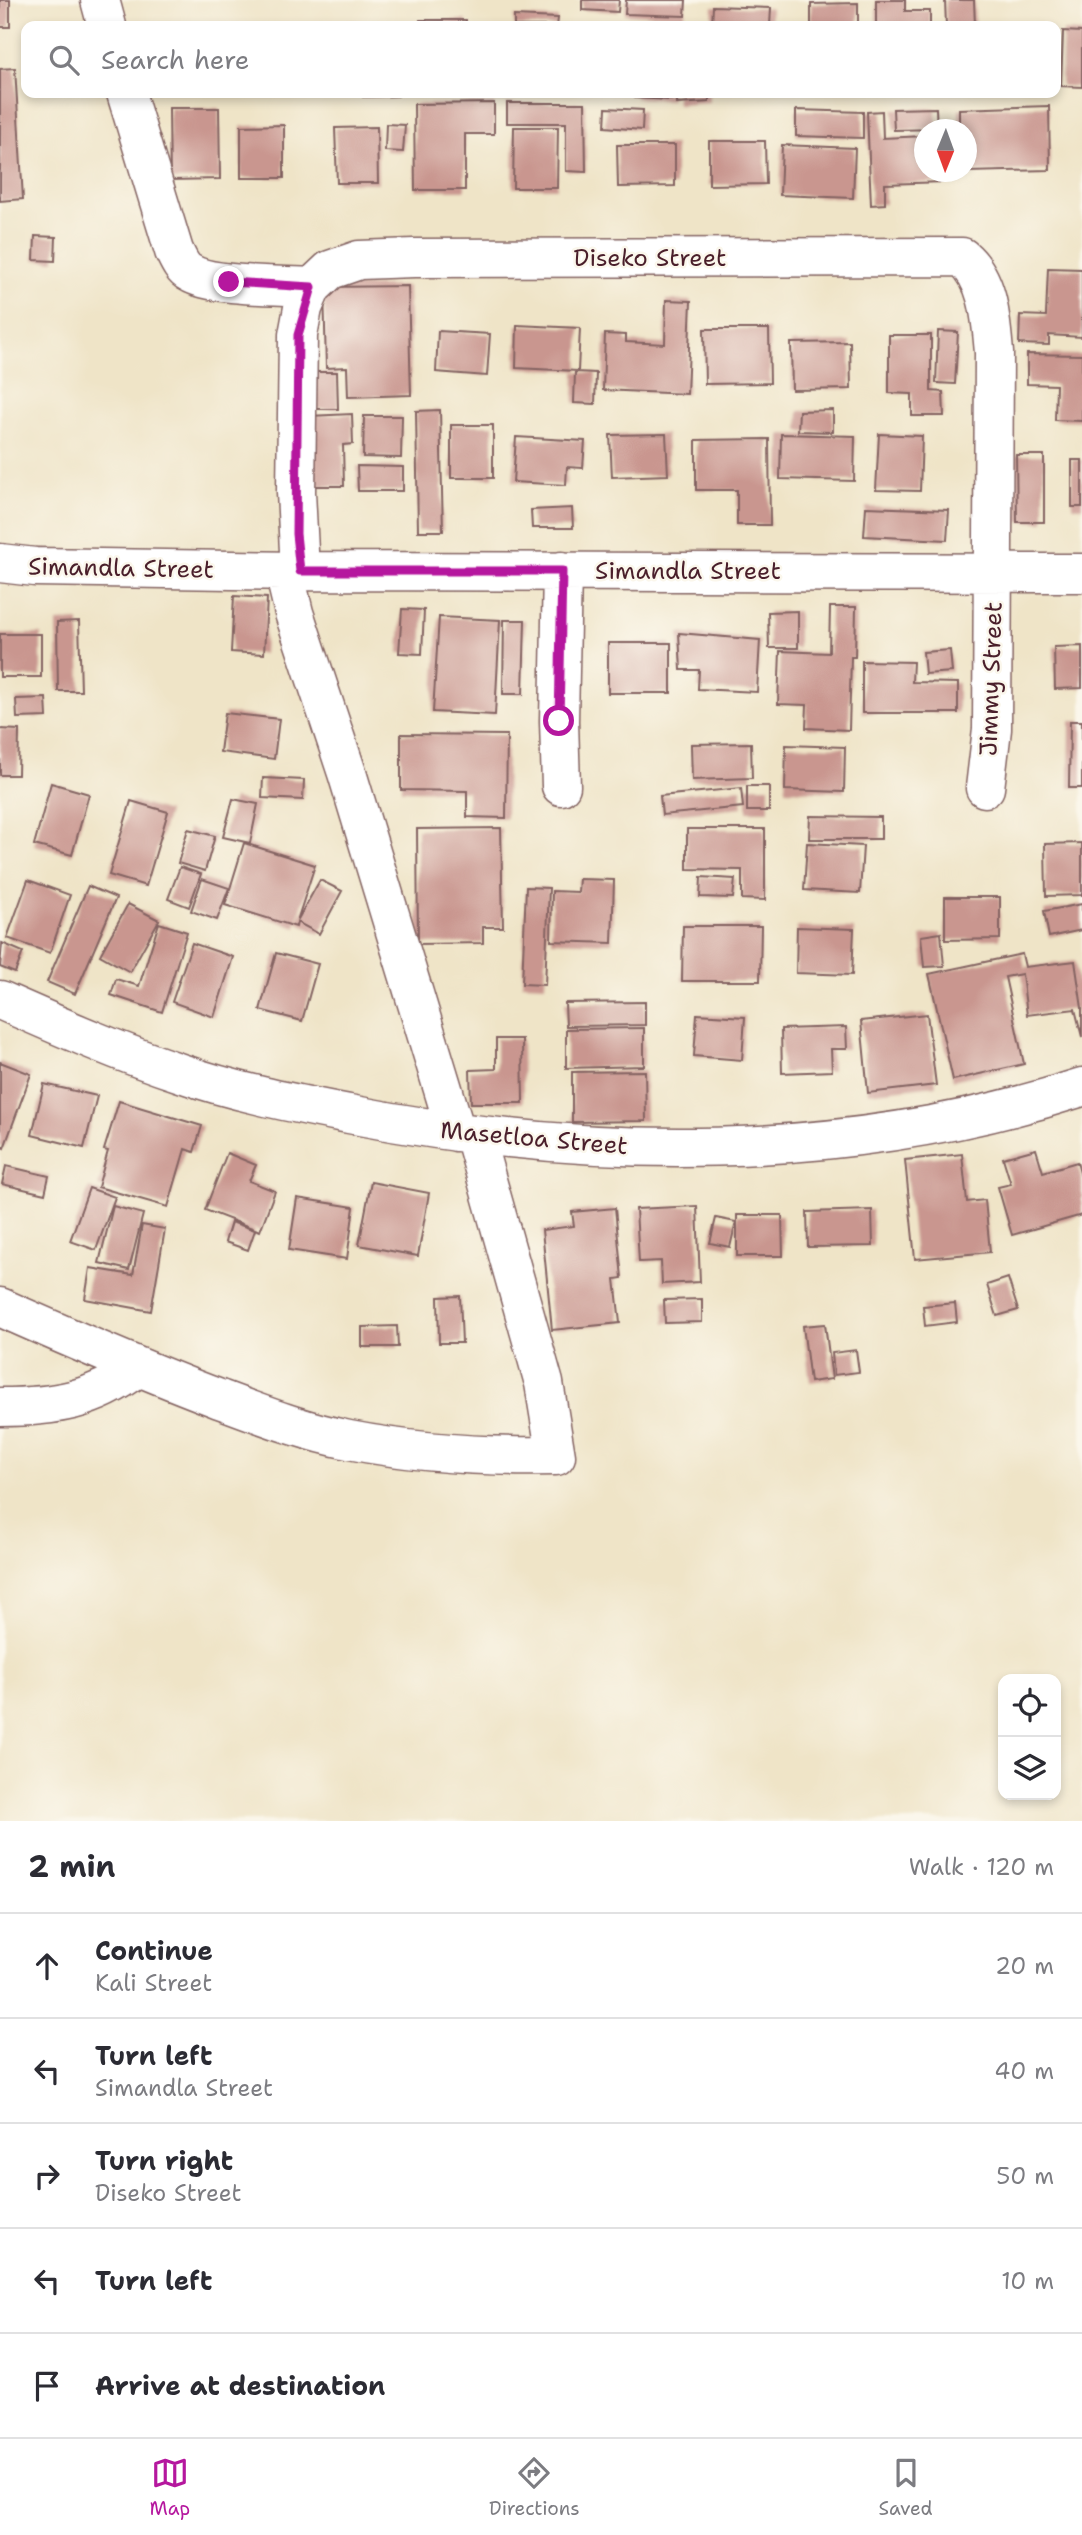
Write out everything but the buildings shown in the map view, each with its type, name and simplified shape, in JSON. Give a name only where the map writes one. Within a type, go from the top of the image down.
[{"type":"street","points":[[100,0],[106,21]]},
{"type":"street","points":[[0,1307],[137,1367],[285,1424],[349,1440],[495,1457],[556,1456],[544,1383],[294,613],[292,571],[296,534],[298,335],[312,287],[229,282],[188,273],[174,251],[128,98]]},
{"type":"street","name":"Diseko Street","points":[[312,287],[330,270],[359,260],[961,257],[976,269],[990,313],[994,353],[995,571]]},
{"type":"street","name":"Simandla Street","points":[[0,563],[35,567],[292,571],[1082,573]]},
{"type":"street","points":[[561,786],[559,721],[562,571]]},
{"type":"street","name":"Jimmy Street","points":[[985,788],[992,729],[995,571]]},
{"type":"street","name":"Masetloa Street","points":[[0,1000],[181,1074],[292,1103],[465,1133],[628,1147],[758,1145],[879,1133],[965,1119],[1082,1087]]},
{"type":"street","points":[[0,1407],[60,1402],[96,1395],[137,1367]]},
{"type":"route","points":[[229,282],[312,287],[303,308],[298,335],[296,534],[300,571],[562,571],[559,721]]}]
